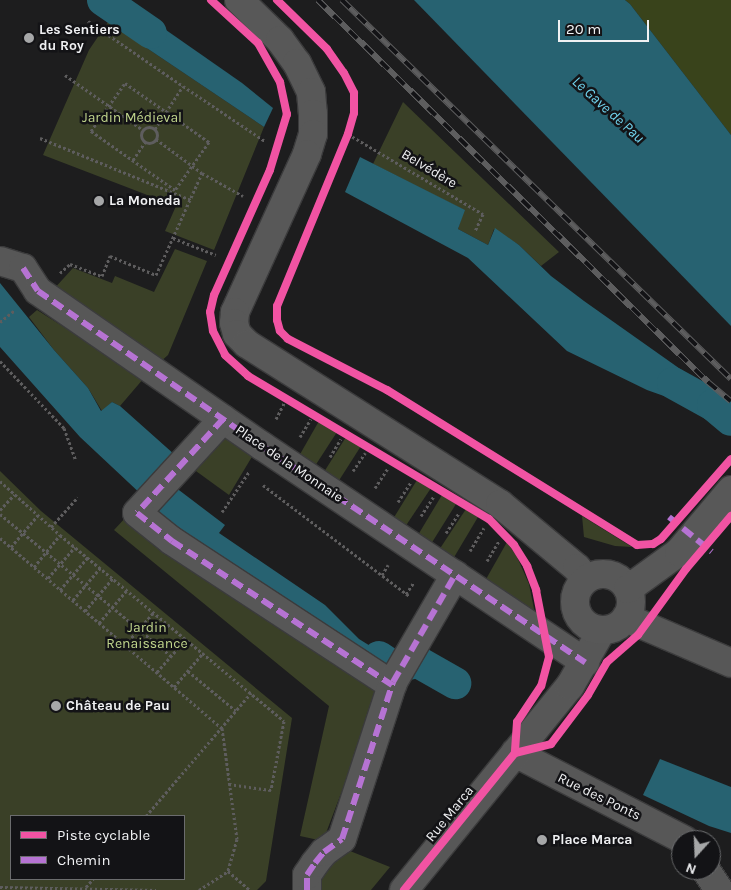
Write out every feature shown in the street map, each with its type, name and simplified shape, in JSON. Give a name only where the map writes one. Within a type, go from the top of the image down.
[{"type":"main road","points":[[239,0],[280,40],[297,63],[311,92],[313,134],[300,172],[235,312],[234,323],[237,334],[247,344],[500,504],[577,568],[586,580]]},
{"type":"main road","points":[[628,589],[679,552],[731,490]]},
{"type":"main road","points":[[609,574],[624,582],[628,589],[631,604],[626,618],[611,629],[602,630],[586,624],[576,610],[576,593],[586,580],[593,576],[609,574]]},
{"type":"street","name":"Place de la Monnaie","points":[[11,265],[29,298],[223,420],[585,662]]},
{"type":"street","points":[[223,420],[137,513],[172,541],[392,684]]},
{"type":"street","points":[[307,890],[307,875],[315,863],[324,852],[342,839],[392,684],[431,613],[455,575]]},
{"type":"street","points":[[626,618],[731,663]]},
{"type":"street","name":"Rue Marca","points":[[404,890],[570,686],[602,630]]},
{"type":"street","name":"Rue des Ponts","points":[[515,753],[671,833]]},
{"type":"path","points":[[88,21],[265,141]]},
{"type":"path","points":[[65,75],[143,130]]},
{"type":"path","points":[[125,83],[166,112],[209,142],[175,190],[91,131],[125,83]]},
{"type":"path","points":[[155,129],[184,86]]},
{"type":"path","points":[[143,130],[150,126],[158,134],[153,142],[145,142]]},
{"type":"path","points":[[143,130],[142,138],[145,142]]},
{"type":"path","points":[[40,138],[191,200]]},
{"type":"path","points":[[156,139],[202,173],[243,196]]},
{"type":"path","points":[[133,160],[145,142]]},
{"type":"path","points":[[0,322],[70,264],[102,276],[110,256],[156,275],[202,173]]},
{"type":"path","points":[[173,238],[216,255]]},
{"type":"path","points":[[0,361],[64,428],[75,459]]},
{"type":"path","points":[[279,393],[294,402]]},
{"type":"path","points":[[307,410],[322,418]]},
{"type":"path","points":[[338,428],[346,432]]},
{"type":"path","points":[[361,442],[376,452]]},
{"type":"path","points":[[222,512],[248,473],[262,446]]},
{"type":"path","points":[[248,473],[255,479]]},
{"type":"path","points":[[0,481],[60,535],[284,721],[271,790],[228,784]]},
{"type":"path","points":[[262,484],[431,613]]},
{"type":"path","points":[[14,495],[0,512],[171,656]]},
{"type":"path","points":[[51,527],[78,496]]},
{"type":"path","points":[[11,547],[38,515]]},
{"type":"path","points":[[455,575],[489,519]]},
{"type":"path","points":[[34,567],[60,535]]},
{"type":"path","points":[[0,538],[222,728],[228,784],[237,839],[228,871],[199,890]]},
{"type":"path","points":[[48,578],[75,547]]},
{"type":"path","points":[[60,590],[88,557]]},
{"type":"path","points":[[73,600],[100,568]]},
{"type":"path","points":[[85,611],[113,578]]},
{"type":"path","points":[[99,623],[127,590]]},
{"type":"path","points":[[126,645],[154,612]]},
{"type":"path","points":[[157,672],[186,639]]},
{"type":"path","points":[[174,687],[203,653]]},
{"type":"path","points":[[188,670],[236,711]]},
{"type":"path","points":[[147,815],[252,693]]},
{"type":"path","points":[[228,871],[250,890]]},
{"type":"path","points":[[86,888],[92,880]]},
{"type":"path","points":[[0,887],[156,890]]},
{"type":"green space","points":[[625,0],[731,0],[731,135],[630,4]]},
{"type":"green space","name":"Jardin Médieval","points":[[108,22],[264,127],[214,250],[165,231],[176,206],[43,155],[89,50]]},
{"type":"green space","points":[[403,102],[559,252],[541,266],[519,245],[494,229],[488,245],[458,229],[464,210],[373,164]]},
{"type":"green space","points":[[175,249],[207,261],[168,355],[158,364],[53,290],[73,268],[112,283],[115,276],[154,292]]},
{"type":"green space","points":[[37,310],[144,378],[120,406],[112,402],[102,411],[88,388],[54,350],[29,317]]},
{"type":"green space","points":[[319,421],[337,432],[315,466],[299,456]]},
{"type":"green space","points":[[219,431],[253,455],[229,495],[189,466]]},
{"type":"green space","points":[[346,437],[361,446],[338,482],[324,472]]},
{"type":"green space","name":"Jardin Renaissance","points":[[0,471],[41,511],[292,718],[266,881],[257,890],[0,890]]},
{"type":"green space","points":[[417,480],[431,488],[405,527],[393,519]]},
{"type":"green space","points":[[442,495],[456,504],[431,544],[418,535]]},
{"type":"green space","points":[[466,509],[478,517],[453,559],[439,550]]},
{"type":"green space","points":[[127,516],[380,690],[323,841],[300,836],[329,706],[114,530]]},
{"type":"green space","points":[[582,516],[632,547],[615,546],[584,537]]},
{"type":"green space","points":[[507,542],[517,557],[529,584],[535,614],[485,581]]},
{"type":"green space","points":[[345,849],[390,867],[371,890],[318,890],[326,868]]},
{"type":"water","points":[[117,0],[123,0],[242,83],[273,108],[264,127],[108,22]]},
{"type":"water","name":"Le Gave de Pau","points":[[414,0],[625,0],[630,4],[731,135],[731,326]]},
{"type":"water","points":[[360,157],[465,210],[458,229],[488,245],[495,228],[519,245],[551,276],[584,301],[717,395],[709,412],[647,390],[567,351],[468,258],[345,192]]},
{"type":"water","points":[[0,283],[54,350],[88,388],[101,411],[112,402],[120,406],[175,455],[144,497],[80,437],[0,347]]},
{"type":"water","points":[[171,484],[225,525],[219,533],[325,605],[359,639],[396,662],[393,669],[184,538],[151,504]]},
{"type":"water","points":[[660,759],[731,787],[731,833],[709,826],[643,795]]},
{"type":"waterway","points":[[103,0],[151,33]]},
{"type":"waterway","points":[[673,383],[713,405],[731,420]]},
{"type":"waterway","points":[[379,657],[394,667],[418,662],[455,683]]},
{"type":"railway","points":[[318,0],[708,382],[731,401]]},
{"type":"railway","points":[[342,0],[731,379]]},
{"type":"marked path","points":[[23,268],[38,291],[262,446],[585,662]]},
{"type":"marked path","points":[[223,419],[137,513],[172,541],[392,685]]},
{"type":"marked path","points":[[669,517],[712,552]]},
{"type":"marked path","points":[[307,890],[307,875],[315,863],[324,852],[342,839],[393,682],[455,575]]},
{"type":"cycle path","points":[[211,0],[258,43],[280,82],[287,114],[270,170],[214,295],[210,312],[213,331],[225,355],[248,376],[489,519],[514,545],[527,566],[536,590],[549,657],[541,686],[517,722],[515,753]]},
{"type":"cycle path","points":[[277,0],[327,49],[344,73],[354,93],[354,113],[348,134],[277,306],[277,320],[280,331],[288,339],[387,390],[637,545],[653,544],[661,539],[731,459]]},
{"type":"cycle path","points":[[515,753],[551,744],[588,695],[607,662],[638,635],[686,569],[731,516]]},
{"type":"cycle path","points":[[404,890],[515,753]]},
{"type":"place","name":"Les Sentiers du Roy","points":[[29,38]]},
{"type":"place","name":"La Moneda","points":[[99,201]]},
{"type":"place","name":"Château de Pau","points":[[56,706]]},
{"type":"place","name":"Place Marca","points":[[542,840]]}]
